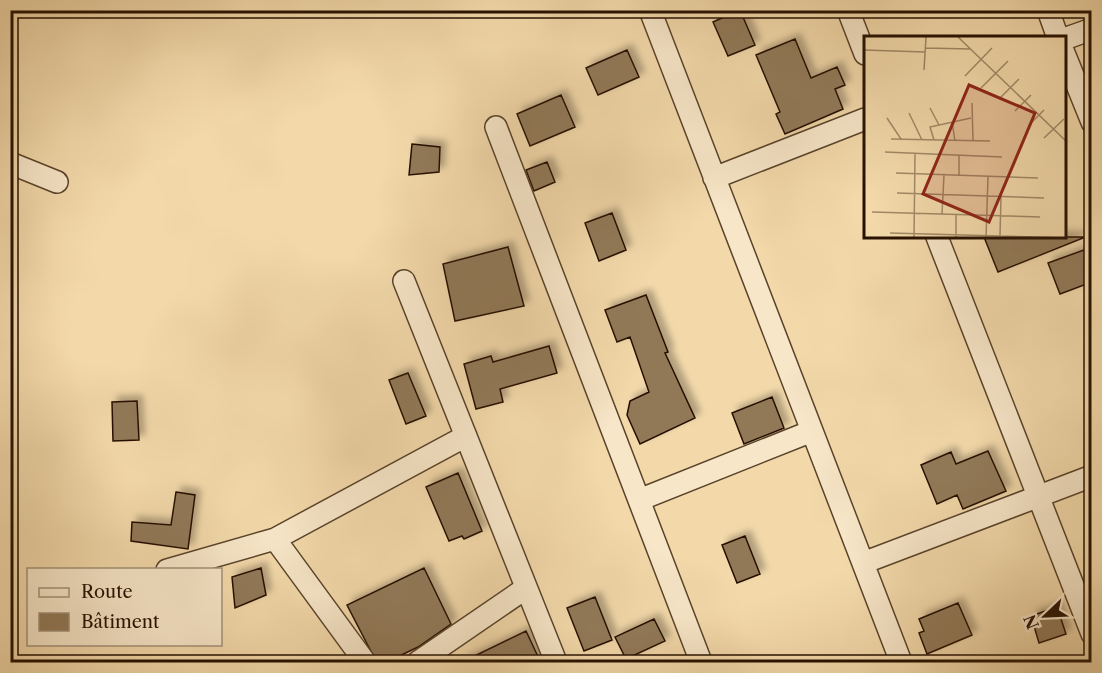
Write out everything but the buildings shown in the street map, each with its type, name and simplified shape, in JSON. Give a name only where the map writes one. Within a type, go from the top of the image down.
[{"type":"street","points":[[650,10],[901,663]]},
{"type":"street","points":[[848,10],[864,51]]},
{"type":"street","points":[[1048,10],[1058,36]]},
{"type":"street","points":[[1066,39],[1092,28]]},
{"type":"street","points":[[1066,56],[1092,122]]},
{"type":"street","points":[[714,178],[864,119]]},
{"type":"street","points":[[496,127],[701,663]]},
{"type":"street","points":[[10,163],[57,182]]},
{"type":"street","points":[[937,238],[1092,634]]},
{"type":"street","points":[[404,281],[556,663]]},
{"type":"street","points":[[639,500],[812,431]]},
{"type":"street","points":[[174,568],[275,539],[466,436]]},
{"type":"street","points":[[862,563],[1092,476]]},
{"type":"street","points":[[275,539],[352,657]]},
{"type":"street","points":[[418,663],[526,588]]}]
